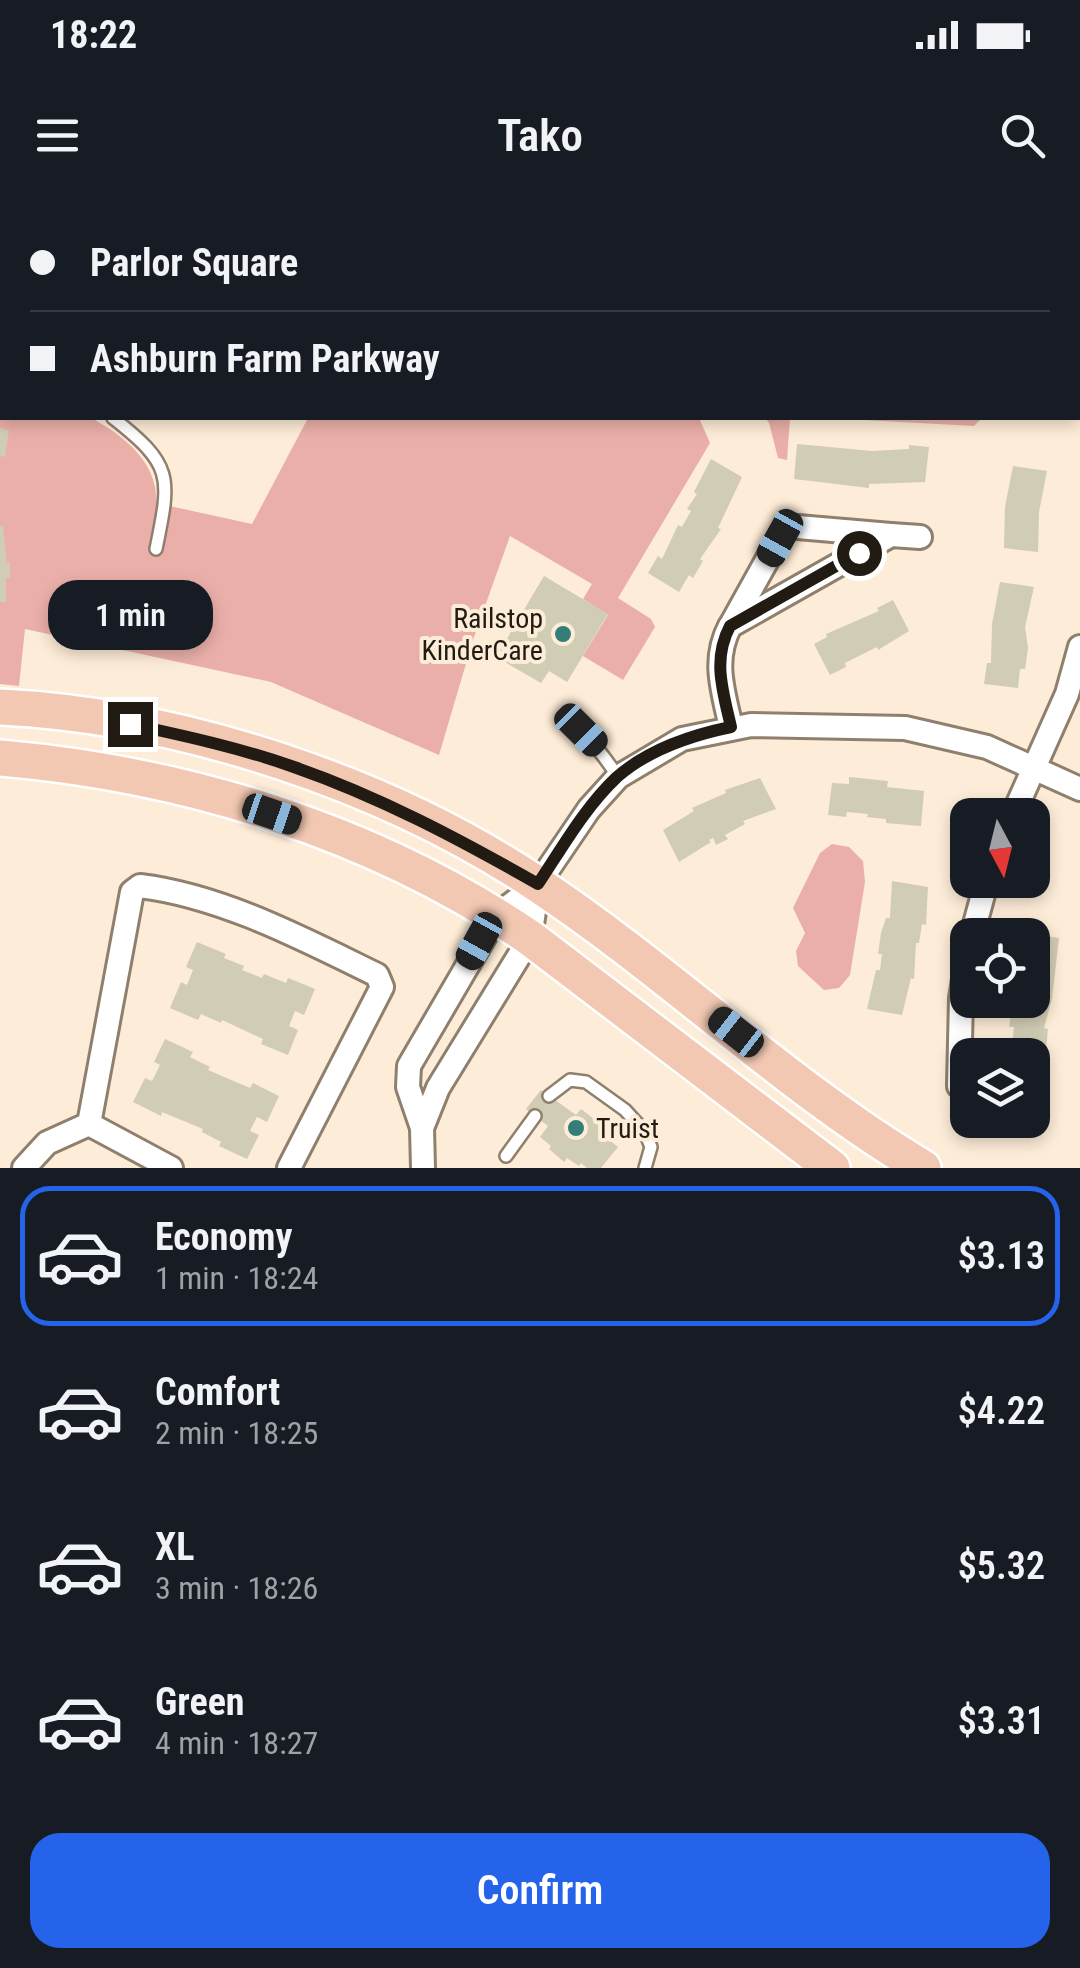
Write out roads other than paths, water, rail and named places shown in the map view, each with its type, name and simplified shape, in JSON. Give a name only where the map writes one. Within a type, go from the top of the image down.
[{"type":"main road","points":[[0,707],[130,724],[292,766],[446,832],[538,884],[854,1124],[923,1168]]},
{"type":"main road","points":[[0,758],[104,770],[248,806],[355,844],[496,915],[530,938],[832,1168]]},
{"type":"street","points":[[731,727],[719,657],[721,644],[786,526],[920,538]]},
{"type":"street","points":[[730,626],[891,535]]},
{"type":"street","points":[[1021,798],[1067,694],[1080,648]]},
{"type":"street","points":[[423,1168],[422,1128],[408,1086],[410,1066],[496,915],[538,884],[589,810],[618,776],[682,740],[731,727],[905,728],[987,747],[1080,789]]},
{"type":"street","points":[[422,1128],[438,1088],[530,938],[538,884]]},
{"type":"street","points":[[89,1124],[132,892],[140,886],[152,888],[214,905],[294,935],[377,975],[382,987],[289,1168]]},
{"type":"street","points":[[24,1168],[47,1144],[65,1132],[89,1124],[171,1168]]},
{"type":"lane","points":[[115,420],[157,458],[166,474],[168,488],[156,548]]},
{"type":"lane","points":[[562,720],[596,744],[618,776]]},
{"type":"lane","points":[[549,1096],[570,1080],[586,1082],[625,1110],[645,1132],[651,1147],[645,1168]]},
{"type":"lane","points":[[506,1156],[535,1116]]},
{"type":"place","name":"Railstop KinderCare","points":[[563,634]]},
{"type":"place","name":"Truist","points":[[576,1128]]}]
